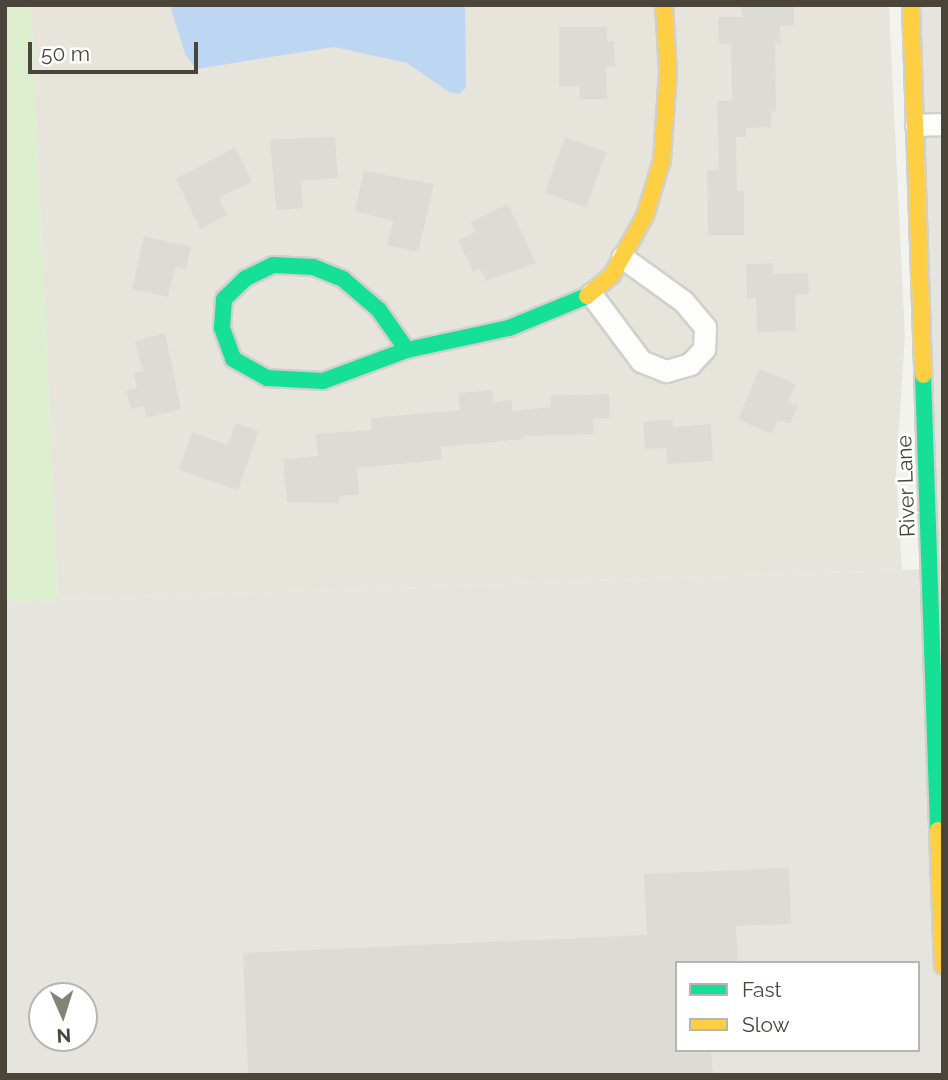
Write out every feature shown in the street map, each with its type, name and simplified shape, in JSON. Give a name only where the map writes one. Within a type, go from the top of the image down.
[{"type":"street","points":[[407,350],[379,310],[343,279],[313,267],[273,265],[246,278],[224,299],[222,328],[233,359],[267,378],[323,381],[407,350],[509,328],[591,294],[612,275],[645,216],[662,160],[668,72],[664,5]]},
{"type":"street","name":"River Lane","points":[[911,5],[943,966]]},
{"type":"street","points":[[916,125],[943,124]]},
{"type":"street","points":[[591,294],[641,361],[666,371],[690,364],[704,349],[705,327],[683,301],[622,257]]},
{"type":"shaded area","points":[[31,5],[889,5],[905,336],[896,472],[902,570],[58,600]]},
{"type":"shaded area","points":[[911,5],[943,5],[943,1075],[5,1075],[5,602],[929,569]]},
{"type":"green space","points":[[5,5],[31,5],[58,600],[5,602]]},
{"type":"water","points":[[170,5],[465,5],[466,87],[459,94],[449,92],[407,63],[334,47],[196,69],[185,54]]},
{"type":"building","points":[[741,5],[794,5],[794,26],[780,26],[781,43],[775,43],[776,111],[771,111],[771,127],[746,128],[746,137],[736,137],[737,191],[744,191],[744,235],[708,235],[707,170],[719,170],[717,101],[732,101],[731,44],[719,44],[718,17],[742,17]]},
{"type":"building","points":[[559,27],[607,27],[607,41],[614,41],[615,66],[606,67],[607,99],[580,99],[579,86],[559,86]]},
{"type":"building","points":[[335,137],[338,178],[301,181],[303,208],[276,210],[270,139]]},
{"type":"building","points":[[565,137],[606,152],[586,207],[545,192]]},
{"type":"building","points":[[235,147],[252,182],[219,198],[227,215],[200,229],[176,179]]},
{"type":"building","points":[[364,171],[434,184],[418,252],[387,245],[393,221],[355,211]]},
{"type":"building","points":[[508,204],[536,263],[486,281],[480,269],[473,272],[458,240],[475,232],[471,222]]},
{"type":"building","points":[[144,236],[191,247],[186,270],[175,267],[168,297],[132,289]]},
{"type":"building","points":[[773,263],[773,274],[808,273],[809,294],[795,295],[796,331],[757,332],[756,298],[747,299],[746,264]]},
{"type":"building","points":[[165,333],[181,409],[147,418],[144,406],[131,409],[126,390],[137,388],[133,373],[143,371],[135,341]]},
{"type":"building","points":[[759,369],[796,384],[788,402],[798,406],[790,424],[778,420],[772,434],[738,419]]},
{"type":"building","points":[[492,390],[494,402],[512,400],[512,411],[551,407],[550,395],[609,394],[610,418],[593,419],[594,434],[524,436],[524,439],[441,447],[442,460],[357,468],[359,495],[339,496],[340,503],[287,502],[283,459],[318,456],[316,434],[372,430],[371,418],[460,410],[458,393]]},
{"type":"building","points":[[673,419],[673,427],[711,424],[713,461],[667,464],[666,448],[645,449],[643,422]]},
{"type":"building","points":[[235,423],[259,431],[238,490],[179,470],[192,432],[228,445]]},
{"type":"building","points":[[789,868],[791,924],[736,926],[738,961],[675,961],[675,1052],[711,1052],[713,1075],[248,1075],[243,953],[647,935],[644,874]]},
{"type":"traffic: fast","points":[[407,350],[379,310],[343,279],[313,267],[273,265],[246,278],[224,299],[222,328],[233,359],[267,378],[323,381],[407,350],[509,328],[587,296]]},
{"type":"traffic: fast","points":[[923,375],[938,830]]},
{"type":"traffic: slow","points":[[587,296],[612,275],[645,216],[662,160],[668,72],[664,5]]},
{"type":"traffic: slow","points":[[911,5],[923,375]]},
{"type":"traffic: slow","points":[[938,830],[943,966]]}]
